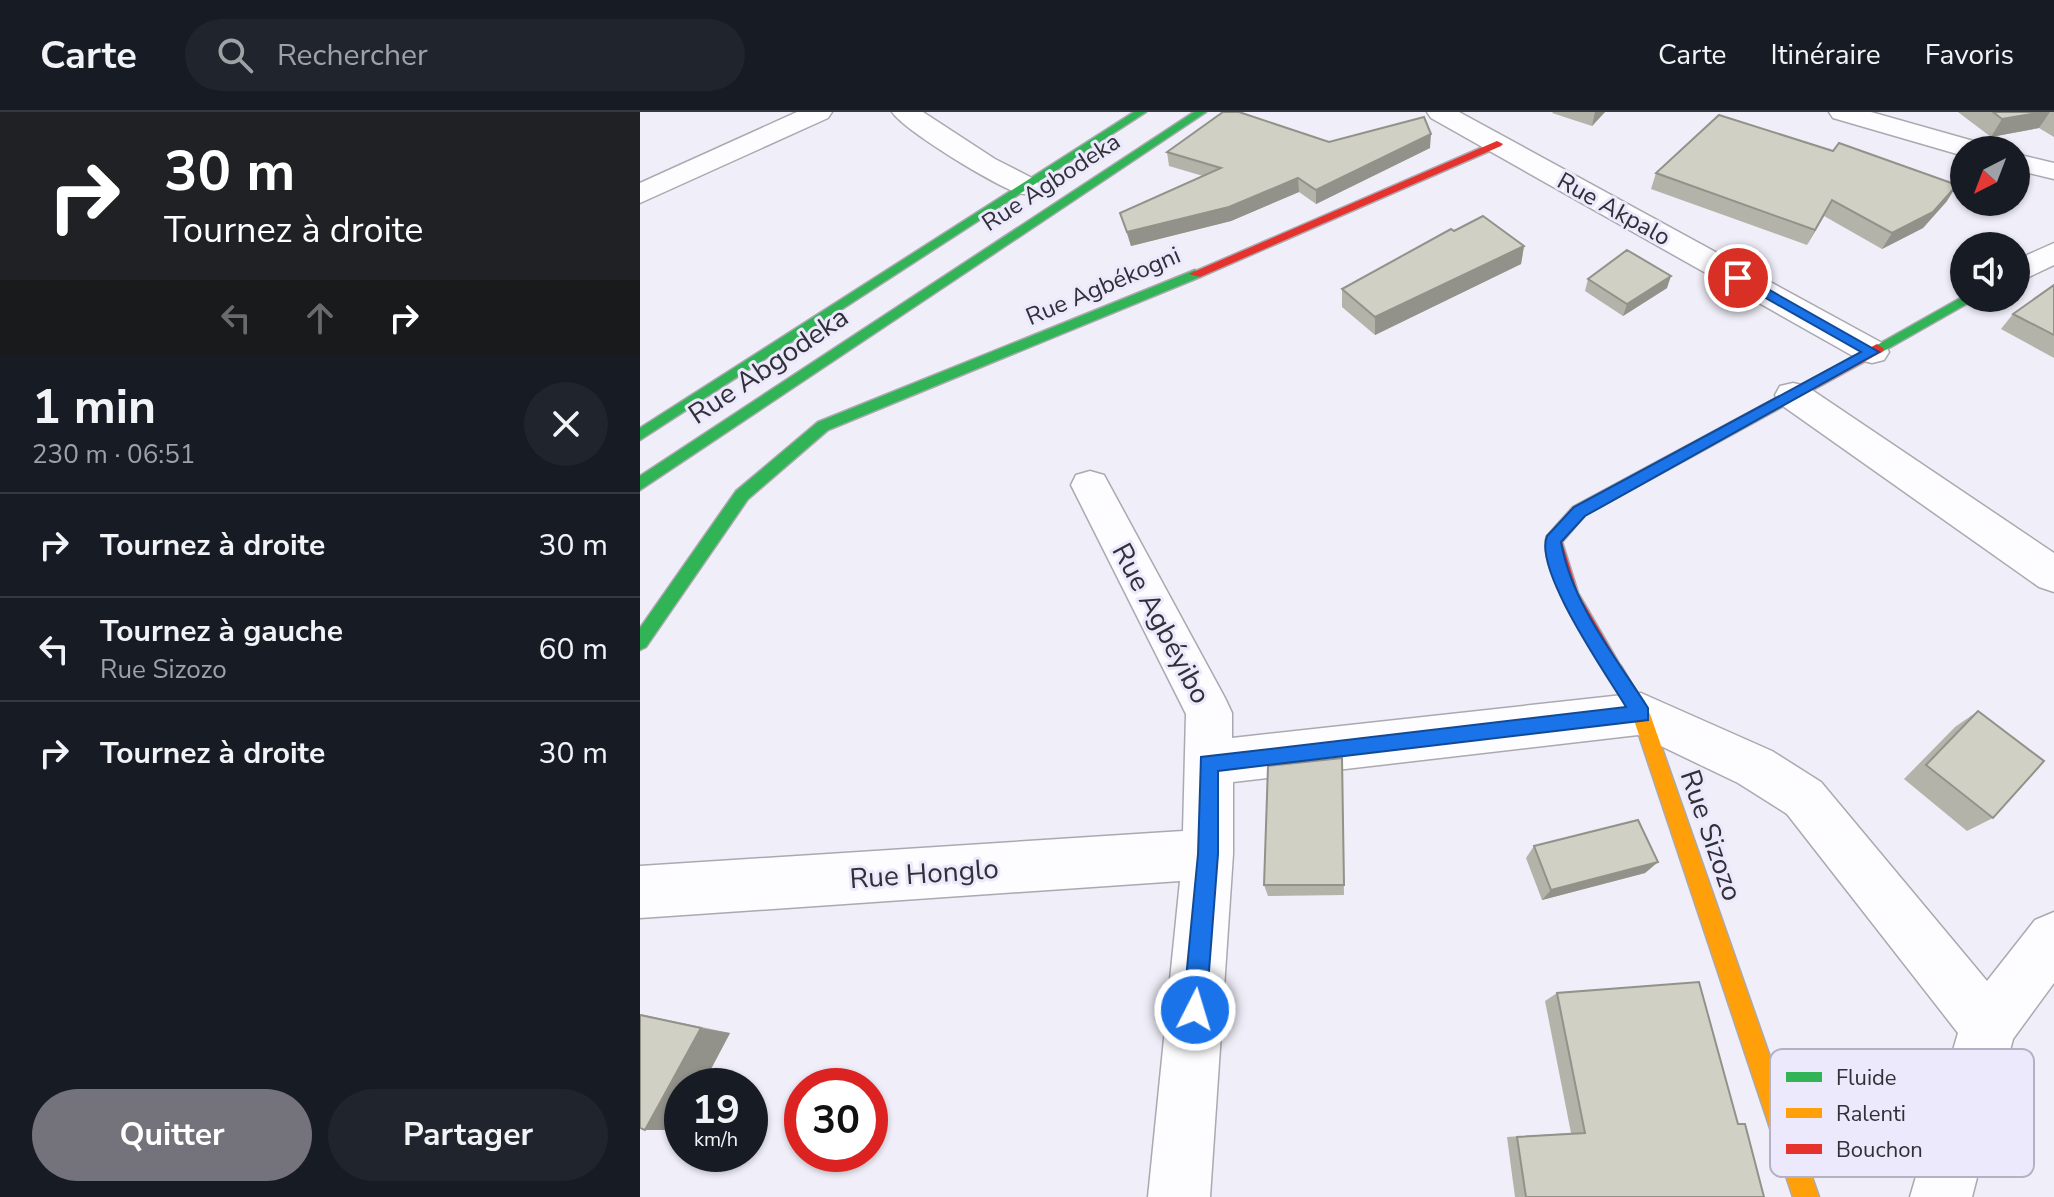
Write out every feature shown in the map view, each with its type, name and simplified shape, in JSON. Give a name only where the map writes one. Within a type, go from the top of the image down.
[{"type":"street","points":[[640,194],[819,112]]},
{"type":"street","points":[[905,112],[985,165],[1026,186]]},
{"type":"street","name":"Rue Agbodeka","points":[[898,268],[1141,112]]},
{"type":"street","name":"Rue Agbodeka","points":[[928,292],[1201,112]]},
{"type":"street","name":"Rue Akpalo","points":[[1440,112],[1872,352]]},
{"type":"street","points":[[1842,112],[1950,143]]},
{"type":"street","name":"Rue Agbékogni","points":[[640,642],[742,495],[823,426],[1127,303],[1497,144]]},
{"type":"street","points":[[2030,165],[2054,171]]},
{"type":"street","points":[[2030,265],[2054,252]]},
{"type":"street","name":"Rue Abgodeka","points":[[640,435],[898,268]]},
{"type":"street","name":"Rue Abgodeka","points":[[640,484],[928,292]]},
{"type":"street","points":[[1950,309],[1793,395],[2054,575]]},
{"type":"street","name":"Rue Sizozo","points":[[1770,1092],[1641,714],[1569,597],[1558,572],[1553,541],[1579,511],[1793,395]]},
{"type":"street","name":"Rue Agbéyibo","points":[[1090,485],[1209,713],[1208,854],[1179,1197]]},
{"type":"street","points":[[1208,763],[1641,714],[1755,767],[1804,798],[1988,1026]]},
{"type":"street","name":"Rue Honglo","points":[[640,892],[1208,854]]},
{"type":"street","points":[[1982,1049],[1988,1026],[2054,939]]},
{"type":"street","name":"Rue Sizozo","points":[[1799,1177],[1806,1197]]},
{"type":"street","points":[[1941,1197],[1946,1177]]},
{"type":"building","points":[[1223,112],[1239,112],[1329,142],[1424,117],[1431,134],[1316,190],[1298,178],[1229,207],[1127,232],[1120,213],[1221,168],[1167,152]]},
{"type":"building","points":[[1993,112],[2043,112],[2002,119]]},
{"type":"building","points":[[1719,115],[1833,151],[1839,143],[1950,183],[1950,193],[1933,212],[1892,233],[1832,200],[1815,230],[1656,173]]},
{"type":"building","points":[[1483,216],[1524,246],[1375,317],[1342,289],[1451,229],[1454,231]]},
{"type":"building","points":[[1627,250],[1671,276],[1627,304],[1588,279]]},
{"type":"building","points":[[2054,285],[2054,335],[2013,314],[2030,312],[2030,302]]},
{"type":"building","points":[[1978,711],[2044,761],[1993,818],[1926,765]]},
{"type":"building","points":[[1342,758],[1344,885],[1264,885],[1268,766]]},
{"type":"building","points":[[1638,820],[1658,862],[1551,890],[1534,846]]},
{"type":"building","points":[[1699,982],[1738,1124],[1745,1124],[1764,1197],[1526,1197],[1517,1137],[1585,1133],[1557,993]]},
{"type":"building","points":[[640,1015],[701,1028],[679,1068],[664,1068],[664,1095],[645,1130],[640,1128]]},
{"type":"traffic: fast","points":[[640,435],[1141,112]]},
{"type":"traffic: fast","points":[[640,484],[1201,112]]},
{"type":"traffic: fast","points":[[640,642],[742,495],[823,426],[1195,274]]},
{"type":"traffic: fast","points":[[1877,349],[1950,309]]},
{"type":"traffic: slow","points":[[1615,672],[1641,714],[1770,1092]]},
{"type":"traffic: slow","points":[[1799,1177],[1806,1197]]},
{"type":"traffic: jam","points":[[1195,274],[1497,144]]},
{"type":"traffic: jam","points":[[1615,672],[1569,593],[1553,541],[1579,511],[1877,349]]},
{"type":"route","points":[[1195,1010],[1208,854],[1208,763],[1641,714],[1569,597],[1558,572],[1553,541],[1579,511],[1872,352],[1738,278]]}]
